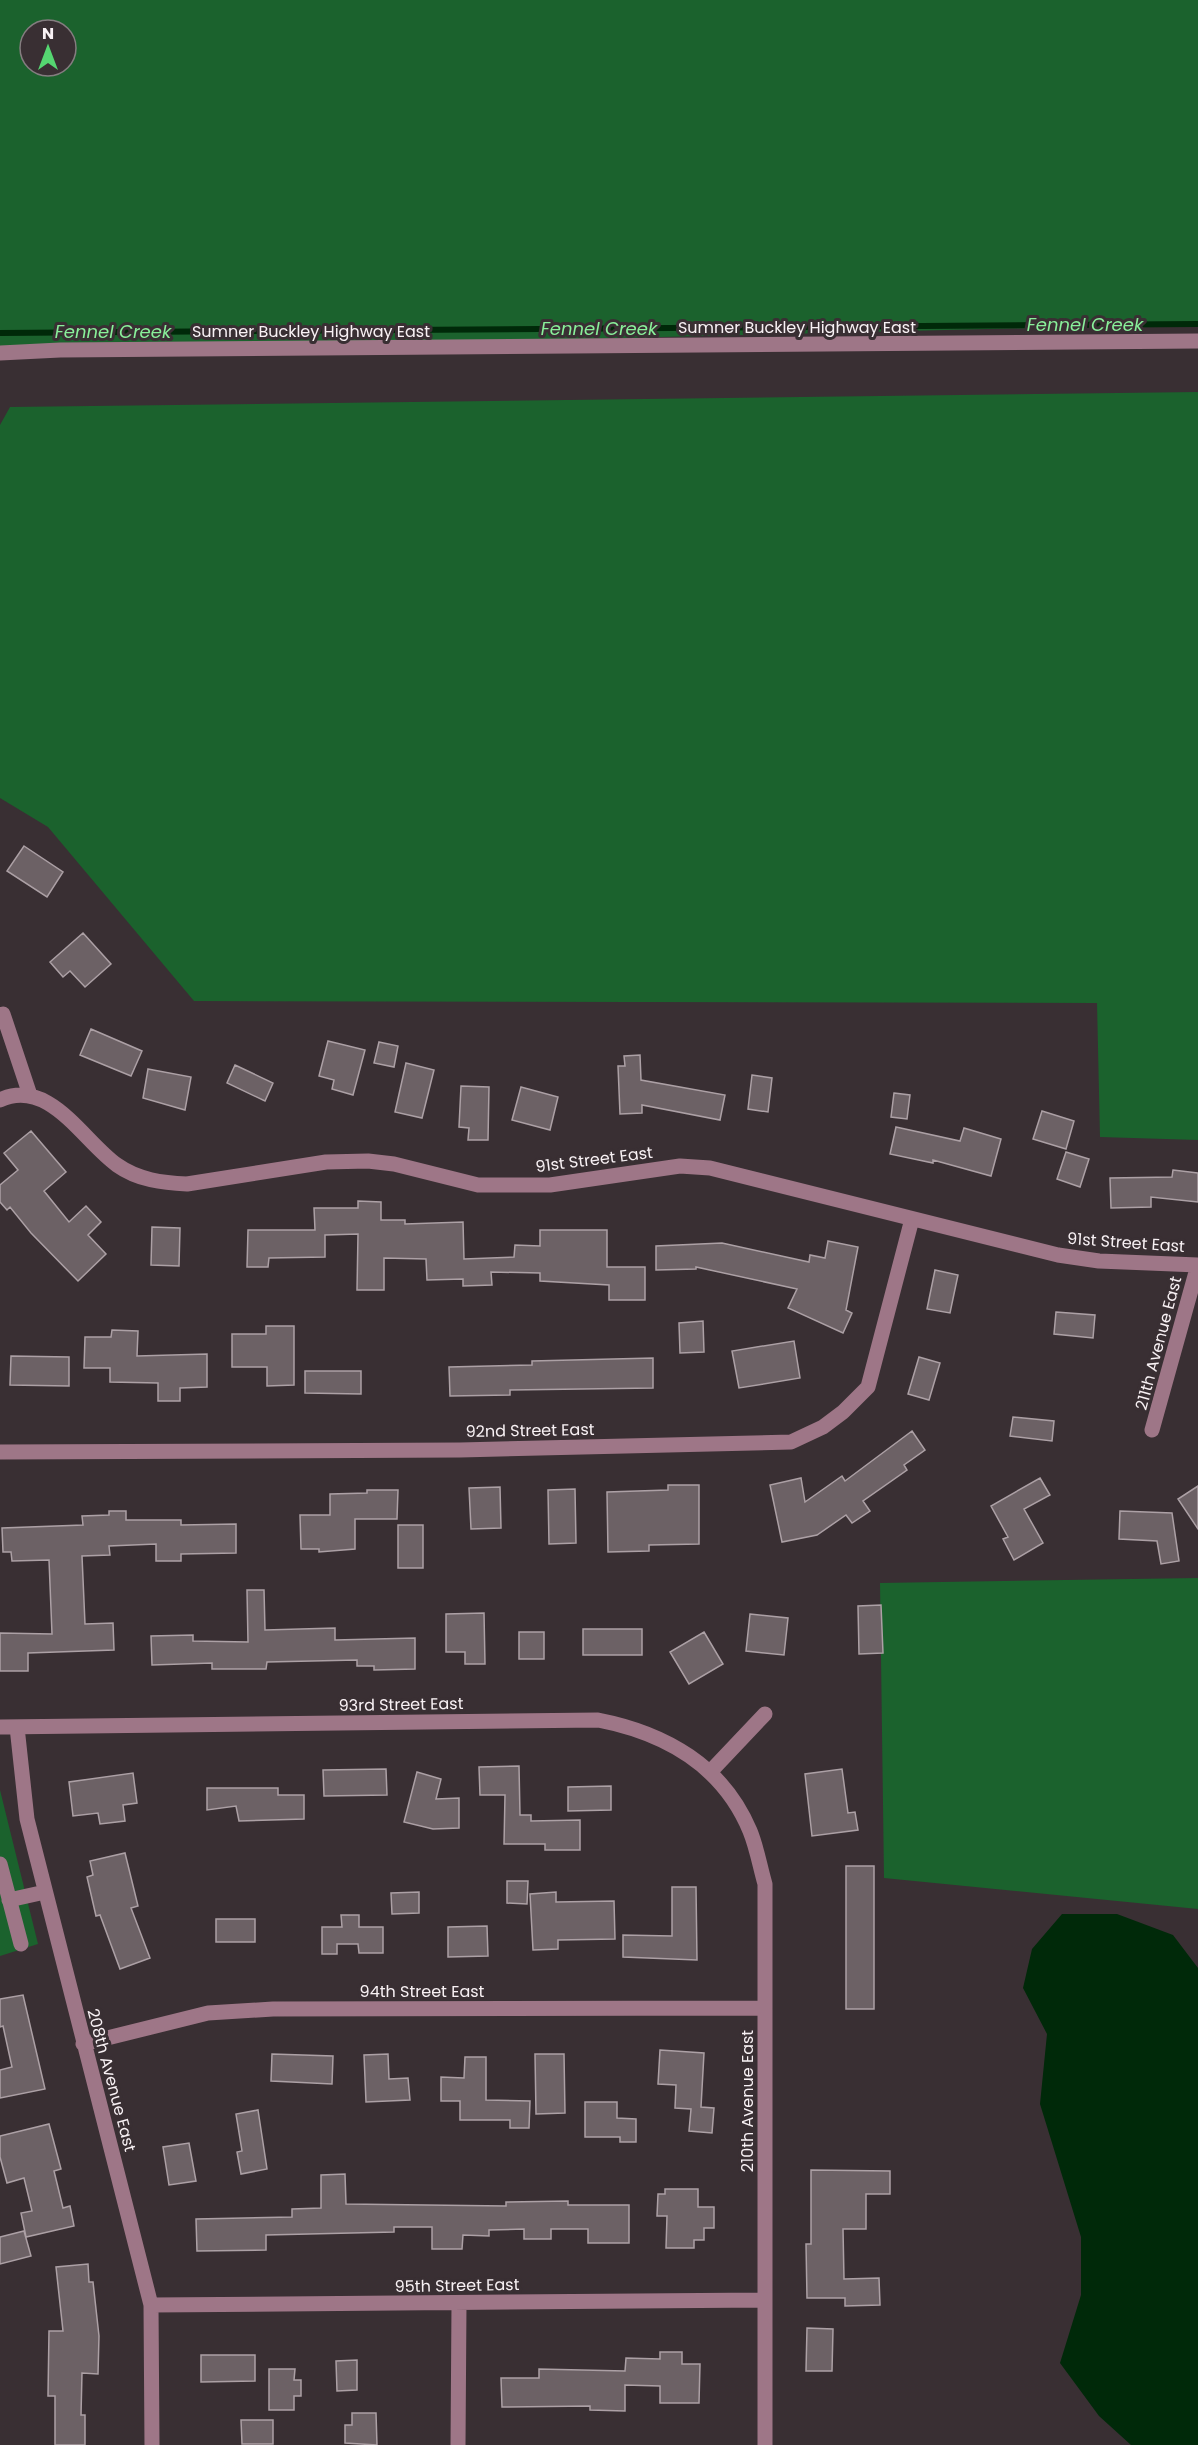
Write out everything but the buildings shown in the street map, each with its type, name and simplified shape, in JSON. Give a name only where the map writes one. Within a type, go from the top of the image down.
[{"type":"street","name":"Sumner Buckley Highway East","points":[[0,353],[60,350],[1198,341]]},
{"type":"street","points":[[0,1100],[30,1095],[3,1014]]},
{"type":"street","name":"91st Street East","points":[[30,1095],[46,1102],[65,1116],[118,1166],[142,1178],[164,1183],[188,1184],[326,1162],[368,1161],[394,1164],[478,1185],[540,1185],[680,1166],[710,1168],[1058,1255],[1099,1261],[1198,1265]]},
{"type":"street","name":"92nd Street East","points":[[0,1452],[460,1450],[791,1442],[823,1427],[843,1412],[867,1387],[912,1219]]},
{"type":"street","name":"211th Avenue East","points":[[1152,1430],[1198,1265]]},
{"type":"street","points":[[711,1771],[765,1714]]},
{"type":"street","name":"93rd Street East","points":[[0,1727],[598,1720],[629,1726],[686,1752],[711,1771]]},
{"type":"street","name":"208th Avenue East","points":[[17,1727],[27,1819],[151,2305],[152,2445]]},
{"type":"street","name":"210th Avenue East","points":[[711,1771],[730,1794],[746,1823],[765,1884],[765,2445]]},
{"type":"street","points":[[0,1864],[21,1944]]},
{"type":"street","points":[[9,1900],[45,1893]]},
{"type":"street","name":"94th Street East","points":[[83,2044],[208,2013],[273,2009],[765,2008]]},
{"type":"street","name":"95th Street East","points":[[151,2305],[764,2300]]},
{"type":"street","points":[[458,2445],[459,2304]]},
{"type":"shaded area","points":[[0,0],[1198,0],[1198,324],[0,353]]},
{"type":"shaded area","points":[[1198,392],[1198,1140],[1100,1137],[1097,1003],[194,1001],[48,827],[0,798],[0,425],[10,407]]},
{"type":"shaded area","points":[[1198,1578],[1198,1909],[884,1878],[880,1583]]},
{"type":"shaded area","points":[[0,1790],[38,1944],[0,1956]]},
{"type":"shaded area","points":[[1062,1914],[1117,1914],[1173,1935],[1198,1968],[1198,2445],[1131,2445],[1099,2416],[1060,2363],[1081,2295],[1081,2237],[1040,2104],[1047,2034],[1023,1988],[1032,1949]]},
{"type":"waterway","name":"Fennel Creek","points":[[0,333],[1198,324]]}]
